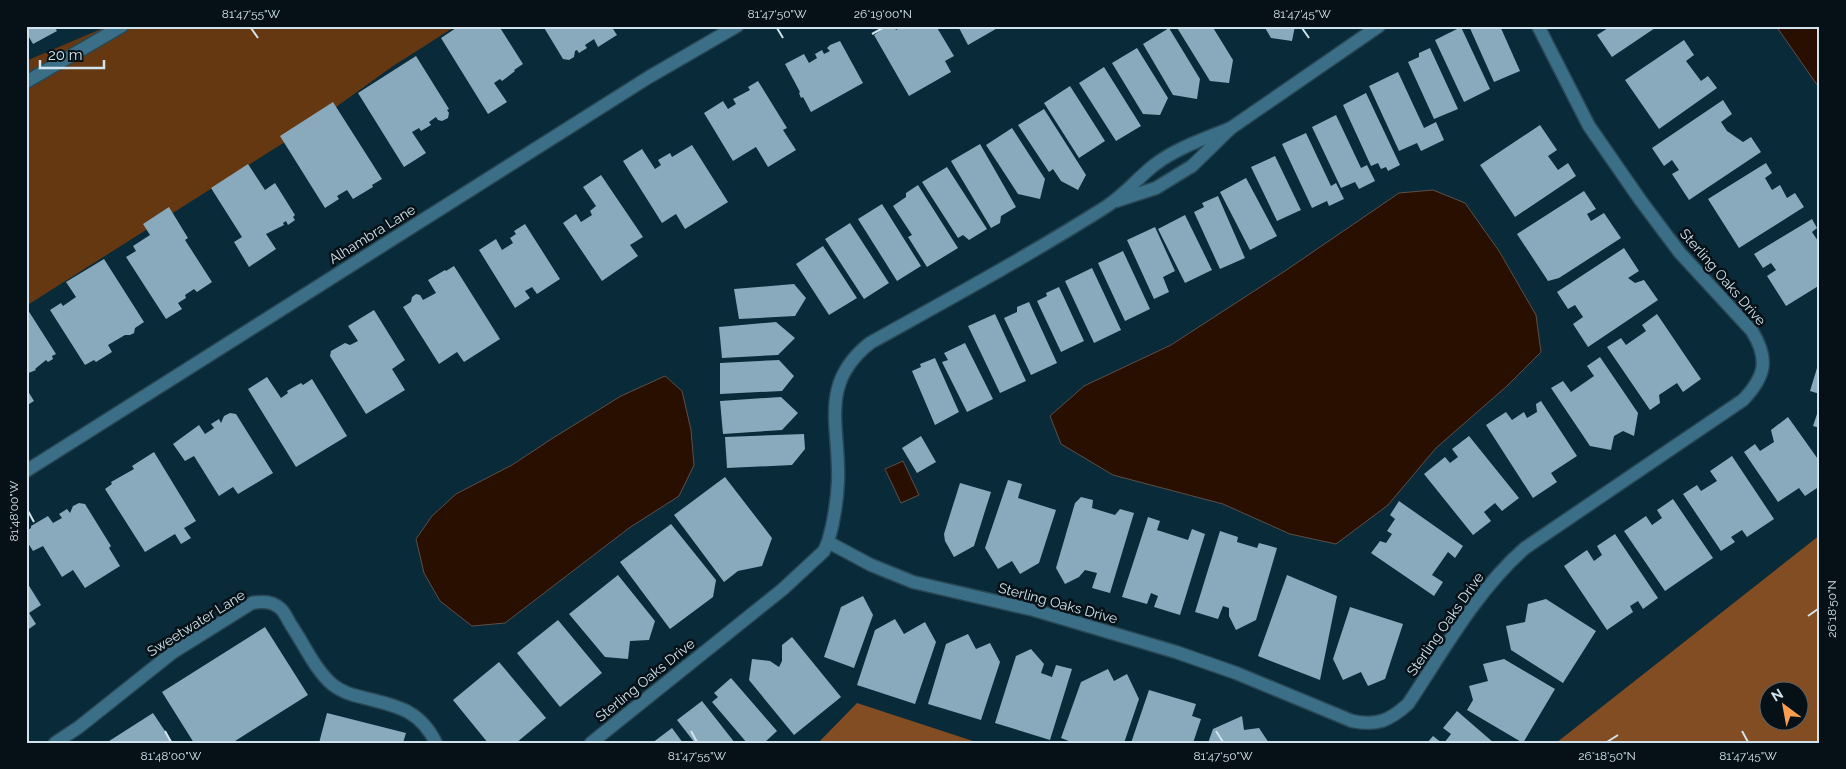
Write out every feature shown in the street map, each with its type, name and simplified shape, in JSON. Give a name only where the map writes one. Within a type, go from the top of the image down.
[{"type":"street","points":[[26,82],[122,26]]},
{"type":"street","name":"Alhambra Lane","points":[[26,471],[641,82],[737,26]]},
{"type":"street","name":"Sterling Oaks Drive","points":[[1116,201],[1156,188],[1192,166],[1231,128],[1379,26]]},
{"type":"street","name":"Sterling Oaks Drive","points":[[828,542],[871,565],[912,582],[1034,610],[1176,652],[1236,673],[1352,721],[1364,723],[1379,722],[1395,716],[1408,704],[1482,593],[1508,562],[1525,548],[1743,400],[1754,388],[1763,367],[1762,353],[1752,330],[1680,252],[1641,201],[1590,126],[1538,26]]},
{"type":"street","name":"Sterling Oaks Drive","points":[[591,743],[783,589],[824,552],[833,526],[838,481],[836,396],[844,371],[851,360],[870,343],[998,272],[1116,201],[1140,177],[1172,153],[1231,128]]},
{"type":"street","name":"Sweetwater Lane","points":[[54,743],[78,727],[172,653],[252,603],[260,602],[267,602],[282,609],[320,672],[333,685],[350,694],[400,707],[411,713],[428,727],[436,743]]},
{"type":"shaded area","points":[[108,26],[456,26],[393,66],[307,128],[26,306],[26,61]]},
{"type":"shaded area","points":[[1776,26],[1820,26],[1820,89]]},
{"type":"shaded area","points":[[1433,190],[1465,203],[1499,251],[1536,315],[1541,352],[1507,386],[1436,448],[1388,505],[1336,544],[1290,534],[1223,504],[1113,475],[1061,444],[1050,416],[1084,386],[1171,345],[1285,271],[1399,193]]},
{"type":"shaded area","points":[[665,376],[682,391],[691,430],[694,465],[679,496],[629,528],[505,623],[472,626],[440,601],[424,573],[416,539],[432,516],[456,494],[512,465],[621,396]]},
{"type":"shaded area","points":[[903,461],[919,495],[901,503],[885,469]]},
{"type":"shaded area","points":[[1820,535],[1820,743],[1556,743]]},
{"type":"shaded area","points":[[857,703],[979,743],[818,743]]},
{"type":"building","points":[[26,26],[54,26],[57,31],[33,44],[26,32]]},
{"type":"building","points":[[459,26],[499,26],[523,64],[502,81],[500,79],[494,83],[507,102],[488,114],[441,38]]},
{"type":"building","points":[[543,26],[611,26],[617,35],[598,47],[594,39],[585,45],[587,48],[579,53],[577,50],[575,51],[574,57],[569,60],[563,59]]},
{"type":"building","points":[[887,26],[894,26],[896,30],[903,26],[936,26],[954,56],[945,61],[951,72],[909,96],[874,35]]},
{"type":"building","points":[[958,26],[1001,26],[968,45]]},
{"type":"building","points":[[1176,26],[1212,26],[1233,60],[1229,83],[1210,81]]},
{"type":"building","points":[[1264,26],[1295,26],[1292,41],[1271,38]]},
{"type":"building","points":[[1469,26],[1500,26],[1520,71],[1494,82]]},
{"type":"building","points":[[1607,26],[1658,26],[1612,57],[1597,35],[1608,28]]},
{"type":"building","points":[[1461,27],[1490,89],[1464,102],[1435,40]]},
{"type":"building","points":[[1169,28],[1200,79],[1197,99],[1173,95],[1143,44]]},
{"type":"building","points":[[1684,40],[1694,55],[1686,61],[1701,81],[1708,76],[1717,88],[1659,129],[1625,80]]},
{"type":"building","points":[[840,41],[863,83],[811,112],[803,97],[801,98],[800,92],[785,64],[804,54],[809,63],[817,58],[815,54],[822,50],[824,54],[830,51],[827,48],[830,45]]},
{"type":"building","points":[[1137,48],[1168,98],[1160,115],[1143,114],[1112,63]]},
{"type":"building","points":[[1430,48],[1458,109],[1434,119],[1408,62],[1419,57],[1419,53]]},
{"type":"building","points":[[416,56],[449,109],[447,110],[449,113],[448,118],[442,121],[436,117],[429,122],[431,125],[421,131],[419,128],[412,132],[426,153],[404,167],[358,93]]},
{"type":"building","points":[[1104,67],[1141,126],[1116,141],[1079,83]]},
{"type":"building","points":[[1398,72],[1424,128],[1436,122],[1444,140],[1421,151],[1417,143],[1399,151],[1369,86]]},
{"type":"building","points":[[758,81],[787,128],[783,130],[796,150],[768,167],[756,147],[733,161],[704,113],[723,101],[728,109],[736,104],[733,99],[750,90],[748,87]]},
{"type":"building","points":[[1070,86],[1105,141],[1079,158],[1044,103]]},
{"type":"building","points":[[1366,93],[1400,165],[1388,171],[1386,167],[1381,169],[1378,163],[1371,166],[1343,105]]},
{"type":"building","points":[[1723,100],[1732,114],[1721,122],[1727,131],[1743,142],[1751,137],[1761,152],[1689,200],[1672,174],[1679,170],[1672,160],[1664,166],[1652,148]]},
{"type":"building","points":[[333,102],[382,179],[353,199],[347,190],[337,196],[339,199],[325,208],[280,136]]},
{"type":"building","points":[[1044,109],[1086,175],[1078,190],[1061,181],[1053,169],[1049,172],[1018,125]]},
{"type":"building","points":[[1336,115],[1361,168],[1367,165],[1375,181],[1359,189],[1355,182],[1341,188],[1312,127]]},
{"type":"building","points":[[1540,125],[1557,150],[1548,156],[1558,170],[1568,163],[1576,176],[1515,217],[1480,165]]},
{"type":"building","points":[[1012,128],[1045,179],[1040,199],[1018,194],[986,145]]},
{"type":"building","points":[[1306,133],[1331,186],[1336,183],[1344,199],[1329,206],[1327,201],[1312,208],[1282,144]]},
{"type":"building","points":[[980,144],[1016,207],[1001,216],[1000,223],[991,228],[951,161]]},
{"type":"building","points":[[692,145],[728,202],[685,229],[676,214],[662,223],[623,161],[642,149],[655,169],[661,165],[658,160],[670,153],[672,157]]},
{"type":"building","points":[[1275,156],[1301,210],[1277,221],[1251,167]]},
{"type":"building","points":[[1766,163],[1772,173],[1765,178],[1772,190],[1780,185],[1787,198],[1795,193],[1804,207],[1739,248],[1708,199]]},
{"type":"building","points":[[248,164],[265,190],[275,183],[295,215],[293,217],[295,220],[288,225],[286,221],[283,223],[284,225],[266,234],[276,249],[249,267],[234,242],[242,237],[211,188]]},
{"type":"building","points":[[947,167],[987,229],[969,240],[963,235],[958,238],[922,182]]},
{"type":"building","points":[[601,175],[643,237],[630,245],[638,256],[602,281],[563,223],[576,214],[581,222],[592,215],[590,211],[596,206],[583,187]]},
{"type":"building","points":[[1246,178],[1277,236],[1250,250],[1220,192]]},
{"type":"building","points":[[918,185],[958,248],[927,267],[908,237],[912,235],[893,206],[906,197],[906,193]]},
{"type":"building","points":[[1584,191],[1596,209],[1587,214],[1591,221],[1604,213],[1621,238],[1559,278],[1548,281],[1517,234]]},
{"type":"building","points":[[1218,196],[1245,258],[1220,269],[1194,212],[1204,207],[1202,203]]},
{"type":"building","points":[[882,204],[921,266],[897,281],[858,219]]},
{"type":"building","points":[[169,207],[188,238],[185,240],[212,282],[197,292],[194,289],[185,295],[186,298],[178,303],[182,309],[166,319],[126,257],[136,251],[133,246],[150,235],[143,224]]},
{"type":"building","points":[[1185,215],[1212,270],[1185,283],[1158,229]]},
{"type":"building","points":[[1812,219],[1817,228],[1812,232],[1820,244],[1820,285],[1786,306],[1767,276],[1776,270],[1771,263],[1763,268],[1754,254]]},
{"type":"building","points":[[850,223],[889,283],[864,299],[825,239]]},
{"type":"building","points":[[525,224],[560,279],[537,294],[532,287],[525,291],[530,298],[515,308],[479,250],[496,239],[502,250],[513,243],[510,238],[516,234],[514,231]]},
{"type":"building","points":[[1155,227],[1175,271],[1163,277],[1169,292],[1154,299],[1127,240]]},
{"type":"building","points":[[823,246],[857,298],[829,315],[796,264]]},
{"type":"building","points":[[1624,248],[1639,271],[1628,278],[1635,283],[1644,280],[1658,300],[1588,347],[1573,324],[1583,317],[1575,305],[1568,309],[1557,292]]},
{"type":"building","points":[[1123,251],[1150,309],[1125,321],[1098,263]]},
{"type":"building","points":[[104,259],[144,322],[135,328],[134,333],[125,335],[108,345],[112,352],[96,362],[94,360],[85,365],[50,310],[61,303],[63,306],[76,297],[66,282]]},
{"type":"building","points":[[454,266],[500,339],[464,362],[457,352],[439,364],[403,307],[411,302],[412,297],[416,294],[420,295],[423,300],[436,293],[428,280]]},
{"type":"building","points":[[1092,268],[1121,330],[1094,343],[1065,281]]},
{"type":"building","points":[[794,284],[806,298],[795,316],[739,319],[734,289]]},
{"type":"building","points":[[1059,287],[1084,341],[1061,352],[1037,301],[1047,296],[1046,293]]},
{"type":"building","points":[[1029,302],[1057,363],[1031,375],[1004,318],[1017,312],[1017,307]]},
{"type":"building","points":[[26,307],[56,354],[52,356],[53,359],[48,362],[46,360],[36,370],[26,374]]},
{"type":"building","points":[[374,310],[405,360],[392,369],[405,390],[366,414],[330,356],[331,351],[345,343],[350,345],[358,341],[348,326]]},
{"type":"building","points":[[995,314],[1026,381],[1000,393],[968,326]]},
{"type":"building","points":[[1657,314],[1701,379],[1683,392],[1677,383],[1659,395],[1660,403],[1650,410],[1607,347],[1621,338],[1626,345],[1646,331],[1642,325]]},
{"type":"building","points":[[776,322],[795,338],[778,355],[722,358],[719,327]]},
{"type":"building","points":[[965,343],[993,399],[967,412],[942,362],[948,360],[944,353]]},
{"type":"building","points":[[1600,357],[1638,413],[1634,436],[1623,431],[1614,436],[1611,450],[1590,446],[1551,388],[1563,381],[1571,392],[1594,376],[1587,366]]},
{"type":"building","points":[[935,358],[959,412],[935,425],[912,371],[921,367],[920,364]]},
{"type":"building","points":[[779,360],[794,376],[782,391],[720,394],[720,363]]},
{"type":"building","points":[[1817,368],[1820,369],[1820,394],[1810,391]]},
{"type":"building","points":[[267,377],[281,398],[288,393],[287,391],[301,383],[303,385],[312,379],[347,436],[296,467],[248,389]]},
{"type":"building","points":[[26,388],[34,401],[26,406]]},
{"type":"building","points":[[781,397],[798,413],[782,430],[723,434],[720,401]]},
{"type":"building","points":[[1541,401],[1577,456],[1551,473],[1557,482],[1533,498],[1486,425],[1506,412],[1512,420],[1524,412],[1527,418],[1537,412],[1536,404]]},
{"type":"building","points":[[1820,410],[1820,428],[1813,426]]},
{"type":"building","points":[[230,413],[236,414],[273,473],[238,494],[233,487],[219,496],[194,456],[185,461],[173,444],[199,425],[205,434],[214,428],[211,424],[219,419],[221,423],[224,416]]},
{"type":"building","points":[[1788,417],[1820,462],[1820,486],[1805,496],[1799,488],[1778,502],[1744,452],[1755,444],[1760,451],[1774,442],[1771,430]]},
{"type":"building","points":[[804,434],[805,449],[792,465],[727,468],[725,437]]},
{"type":"building","points":[[921,436],[936,462],[917,473],[902,448]]},
{"type":"building","points":[[1469,436],[1519,498],[1502,511],[1495,503],[1484,512],[1491,521],[1473,535],[1424,474],[1445,457],[1450,463],[1458,457],[1452,449]]},
{"type":"building","points":[[154,452],[196,521],[184,528],[191,538],[181,544],[175,534],[145,552],[105,489],[112,484],[111,482],[134,469],[132,466]]},
{"type":"building","points":[[1732,456],[1774,519],[1747,537],[1742,530],[1731,537],[1735,542],[1721,551],[1683,494],[1697,485],[1701,491],[1717,481],[1710,471]]},
{"type":"building","points":[[725,477],[772,538],[762,566],[738,571],[724,582],[674,515]]},
{"type":"building","points":[[1008,480],[1022,484],[1018,498],[1056,510],[1039,563],[1020,574],[1012,561],[998,569],[985,548]]},
{"type":"building","points":[[960,483],[991,492],[974,546],[954,557],[945,541],[944,534]]},
{"type":"building","points":[[1081,497],[1093,500],[1092,508],[1115,515],[1120,509],[1134,513],[1110,593],[1092,588],[1097,573],[1085,570],[1079,577],[1065,584],[1056,568],[1075,503]]},
{"type":"building","points":[[1673,499],[1713,558],[1665,591],[1624,531],[1646,516],[1652,525],[1662,518],[1657,510]]},
{"type":"building","points":[[1399,501],[1463,546],[1455,558],[1448,552],[1432,575],[1443,582],[1434,596],[1371,553],[1380,541],[1386,543],[1392,534],[1387,531],[1395,519],[1390,515]]},
{"type":"building","points":[[79,503],[85,504],[111,546],[109,548],[120,566],[85,588],[73,570],[62,577],[43,546],[33,551],[26,540],[26,531],[31,526],[48,516],[53,523],[62,518],[59,514],[67,509],[70,513],[73,506]]},
{"type":"building","points":[[1148,517],[1160,521],[1157,530],[1188,540],[1192,529],[1205,534],[1180,615],[1154,607],[1158,596],[1151,593],[1147,604],[1122,597]]},
{"type":"building","points":[[671,524],[716,580],[713,597],[670,629],[620,562]]},
{"type":"building","points":[[1220,531],[1238,537],[1237,542],[1257,548],[1259,543],[1277,548],[1256,620],[1236,630],[1229,616],[1229,608],[1223,606],[1218,619],[1195,612]]},
{"type":"building","points":[[1615,534],[1658,598],[1643,609],[1638,601],[1630,606],[1633,612],[1607,630],[1564,566],[1587,550],[1594,561],[1602,555],[1597,546]]},
{"type":"building","points":[[618,575],[655,621],[649,640],[630,641],[628,659],[605,657],[569,614]]},
{"type":"building","points":[[1287,575],[1337,596],[1320,680],[1258,656]]},
{"type":"building","points":[[26,581],[41,605],[29,613],[36,624],[26,631]]},
{"type":"building","points":[[863,596],[873,615],[854,668],[824,657],[841,607]]},
{"type":"building","points":[[1546,599],[1596,631],[1563,683],[1511,650],[1506,626],[1525,622],[1528,604]]},
{"type":"building","points":[[1350,607],[1403,624],[1385,679],[1368,686],[1361,672],[1343,680],[1333,659]]},
{"type":"building","points":[[895,619],[904,634],[925,622],[936,642],[915,704],[857,685],[875,630]]},
{"type":"building","points":[[558,620],[602,673],[560,707],[517,653]]},
{"type":"building","points":[[265,627],[308,695],[232,743],[194,743],[162,692]]},
{"type":"building","points":[[968,634],[976,649],[990,643],[1000,662],[981,720],[928,704],[946,644]]},
{"type":"building","points":[[792,637],[841,697],[794,735],[749,680],[752,659],[770,661],[779,667],[782,661],[782,645]]},
{"type":"building","points":[[1031,649],[1044,664],[1041,673],[1052,677],[1056,665],[1072,669],[1050,740],[995,723],[1016,656]]},
{"type":"building","points":[[1504,659],[1555,689],[1523,743],[1467,710],[1473,700],[1469,686],[1488,681],[1483,664]]},
{"type":"building","points":[[499,662],[546,718],[516,743],[488,743],[453,700]]},
{"type":"building","points":[[1108,669],[1114,681],[1127,674],[1139,699],[1124,743],[1074,743],[1061,738],[1081,682]]},
{"type":"building","points":[[731,678],[777,731],[764,743],[747,743],[712,702],[718,697],[714,693]]},
{"type":"building","points":[[1149,690],[1196,704],[1192,716],[1201,719],[1193,743],[1131,743]]},
{"type":"building","points":[[702,701],[735,743],[695,743],[677,720]]},
{"type":"building","points":[[1457,711],[1494,743],[1444,743],[1451,734],[1443,728]]},
{"type":"building","points":[[153,713],[173,743],[106,743]]},
{"type":"building","points":[[327,713],[406,733],[403,743],[319,743]]},
{"type":"building","points":[[1242,716],[1244,730],[1259,728],[1269,743],[1208,743],[1213,729]]},
{"type":"building","points":[[672,728],[683,743],[652,743]]},
{"type":"building","points":[[1433,736],[1442,743],[1427,743]]}]
